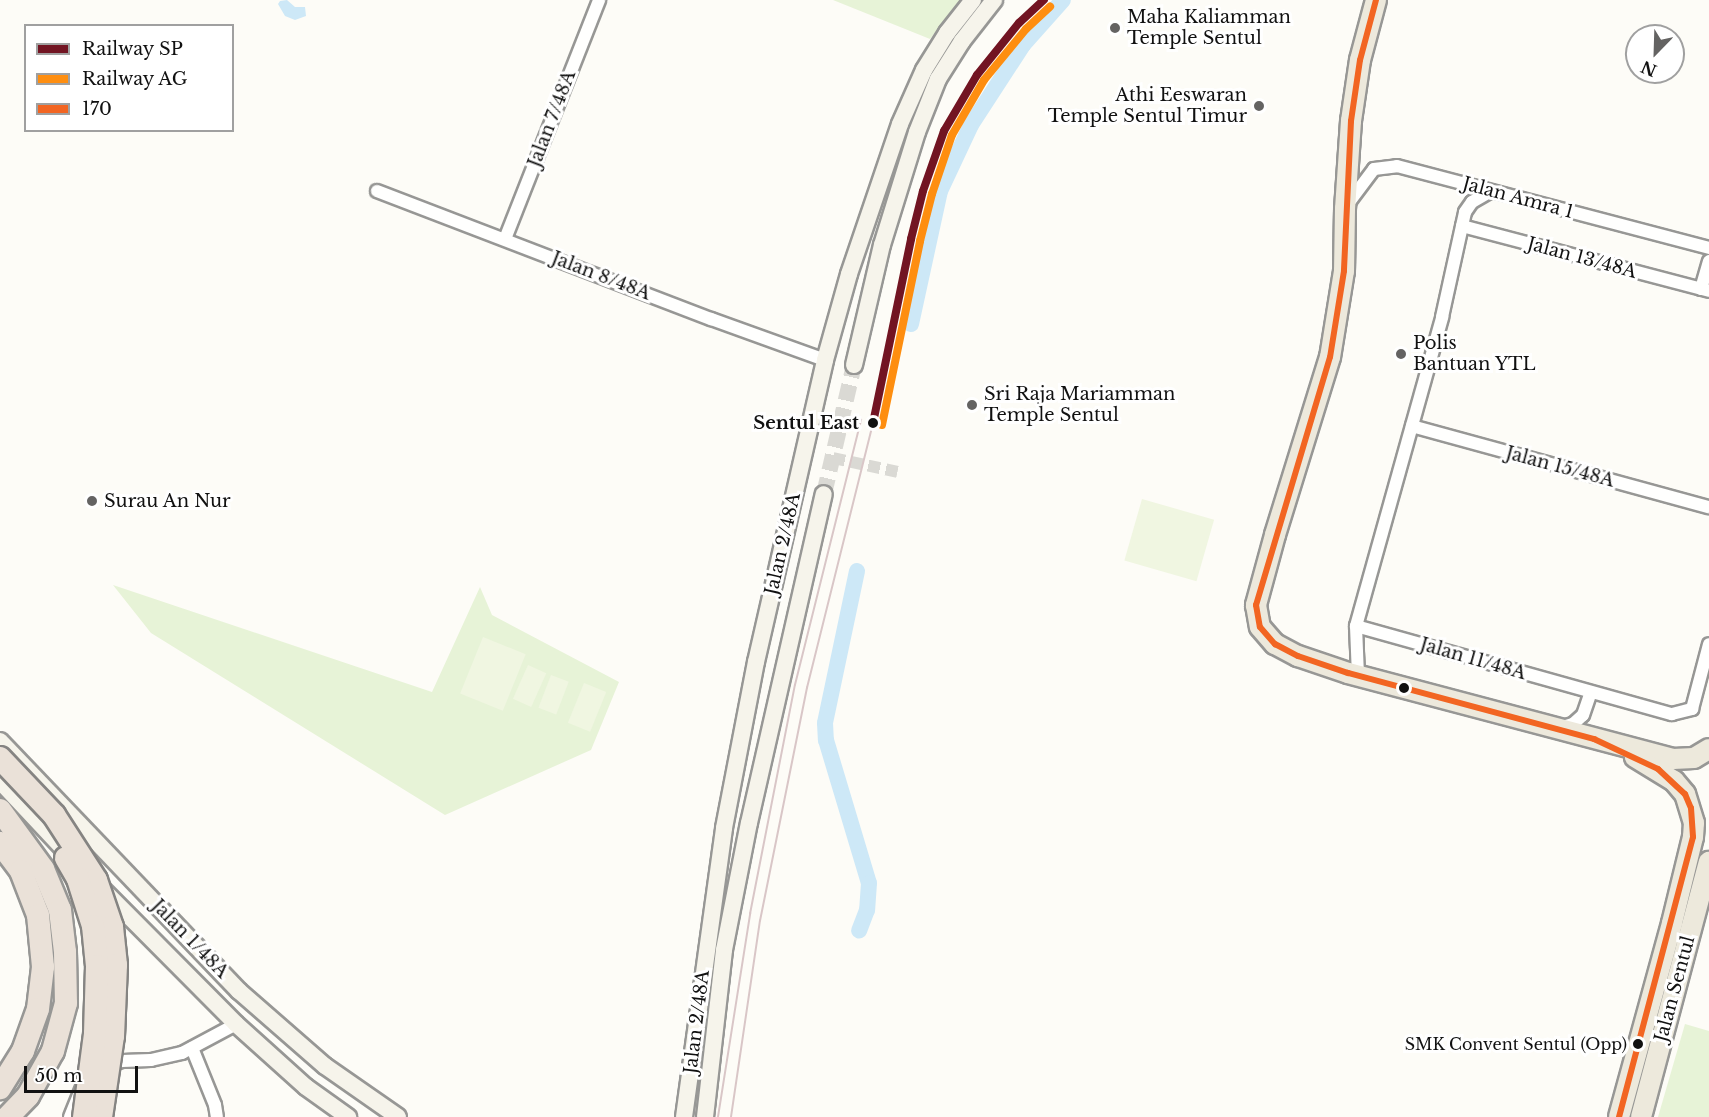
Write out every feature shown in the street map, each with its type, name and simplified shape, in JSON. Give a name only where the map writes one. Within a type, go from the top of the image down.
[{"type":"highway","points":[[0,758],[54,815],[96,880],[112,927],[116,965],[113,1036],[101,1117]]},
{"type":"highway","points":[[0,763],[44,821],[78,879],[93,926],[97,966],[95,1034],[84,1117]]},
{"type":"highway","points":[[0,810],[43,869],[60,910],[65,952],[66,1003],[53,1051],[28,1096],[8,1117]]},
{"type":"highway","points":[[0,843],[21,871],[38,915],[43,967],[38,1009],[23,1051],[0,1088]]},
{"type":"main road","name":"Jalan 2/48A","points":[[684,1117],[724,828],[756,662],[825,360],[849,274],[900,124],[924,70],[947,33],[973,0]]},
{"type":"main road","points":[[854,365],[882,245],[917,132],[938,80],[962,40],[994,0]]},
{"type":"main road","points":[[1376,0],[1360,60],[1351,121],[1345,209],[1344,271],[1330,357],[1256,604],[1260,627],[1275,644],[1298,656],[1358,676],[1672,759],[1694,758],[1709,749]]},
{"type":"main road","name":"Jalan 2/48A","points":[[705,1117],[724,950],[744,846],[824,494]]},
{"type":"main road","name":"Jalan Sentul","points":[[1594,739],[1640,760],[1674,781],[1688,801],[1694,823],[1693,837],[1672,923],[1618,1117]]},
{"type":"main road","name":"Jalan 1/48A","points":[[0,741],[239,991],[325,1066],[398,1117]]},
{"type":"main road","name":"Jalan 1/48A","points":[[0,782],[190,979],[306,1087],[348,1117]]},
{"type":"main road","name":"Jalan Sentul","points":[[1641,1117],[1709,862]]},
{"type":"street","name":"Jalan 7/48A","points":[[505,238],[599,0]]},
{"type":"street","name":"Jalan Amra 1","points":[[1345,209],[1374,169],[1397,166],[1709,248]]},
{"type":"street","name":"Jalan 8/48A","points":[[377,191],[505,238],[711,319],[825,360]]},
{"type":"street","points":[[1358,676],[1356,626],[1442,317],[1465,212],[1472,202],[1491,191]]},
{"type":"street","name":"Jalan 13/48A","points":[[1462,226],[1705,290]]},
{"type":"street","points":[[1705,290],[1709,261]]},
{"type":"street","name":"Jalan 15/48A","points":[[1412,426],[1709,507]]},
{"type":"street","name":"Jalan 11/48A","points":[[1356,626],[1672,714],[1692,709],[1709,644]]},
{"type":"street","points":[[1556,729],[1573,724],[1583,715],[1591,692]]},
{"type":"street","points":[[70,1117],[82,1087],[113,1063],[151,1060],[182,1053],[236,1023]]},
{"type":"street","points":[[192,1048],[215,1106],[217,1117]]},
{"type":"green space","points":[[833,0],[960,0],[930,39]]},
{"type":"green space","points":[[1142,499],[1214,520],[1196,581],[1124,561]]},
{"type":"green space","points":[[113,585],[432,692],[480,587],[492,615],[619,682],[591,750],[445,815],[151,633]]},
{"type":"green space","points":[[483,637],[526,654],[503,711],[460,694]]},
{"type":"green space","points":[[528,665],[546,673],[531,707],[513,699]]},
{"type":"green space","points":[[551,675],[569,682],[556,714],[538,708]]},
{"type":"green space","points":[[584,683],[606,692],[590,732],[568,723]]},
{"type":"green space","points":[[1685,1024],[1709,1031],[1709,1117],[1658,1117]]},
{"type":"water","points":[[287,0],[295,7],[305,7],[306,16],[295,20],[285,16],[278,4],[280,1]]},
{"type":"waterway","points":[[911,324],[940,191],[971,125],[1023,45],[1063,0]]},
{"type":"waterway","points":[[857,571],[825,723],[826,740],[869,883],[867,910],[859,931]]},
{"type":"tunnel","points":[[824,494],[854,365]]},
{"type":"tunnel","points":[[833,458],[898,472]]},
{"type":"tram line","points":[[718,1117],[750,914],[795,685],[861,420]]},
{"type":"tram line","points":[[731,1117],[760,921],[807,688],[873,423]]},
{"type":"rail line","name":"SP","points":[[873,423],[911,239],[923,191],[944,131],[977,75],[1019,23],[1044,0]]},
{"type":"rail line","name":"AG","points":[[882,425],[920,241],[932,194],[952,135],[984,80],[1026,29],[1050,7]]},
{"type":"transit line","name":"170","points":[[1376,0],[1360,60],[1351,121],[1344,271],[1330,357],[1256,605],[1260,627],[1275,644],[1298,656],[1348,673],[1594,739],[1658,769],[1685,794],[1691,808],[1693,837],[1619,1117]]},
{"type":"place","name":"Maha Kaliamman Temple Sentul","points":[[1115,28]]},
{"type":"place","name":"Athi Eeswaran Temple Sentul Timur","points":[[1259,106]]},
{"type":"place","name":"Polis Bantuan YTL","points":[[1401,354]]},
{"type":"place","name":"Sri Raja Mariamman Temple Sentul","points":[[972,405]]},
{"type":"place","name":"Sentul East","points":[[873,423]]},
{"type":"place","name":"Surau An Nur","points":[[92,501]]},
{"type":"place","name":"SMK Convent Sentul (Opp)","points":[[1638,1044]]}]
